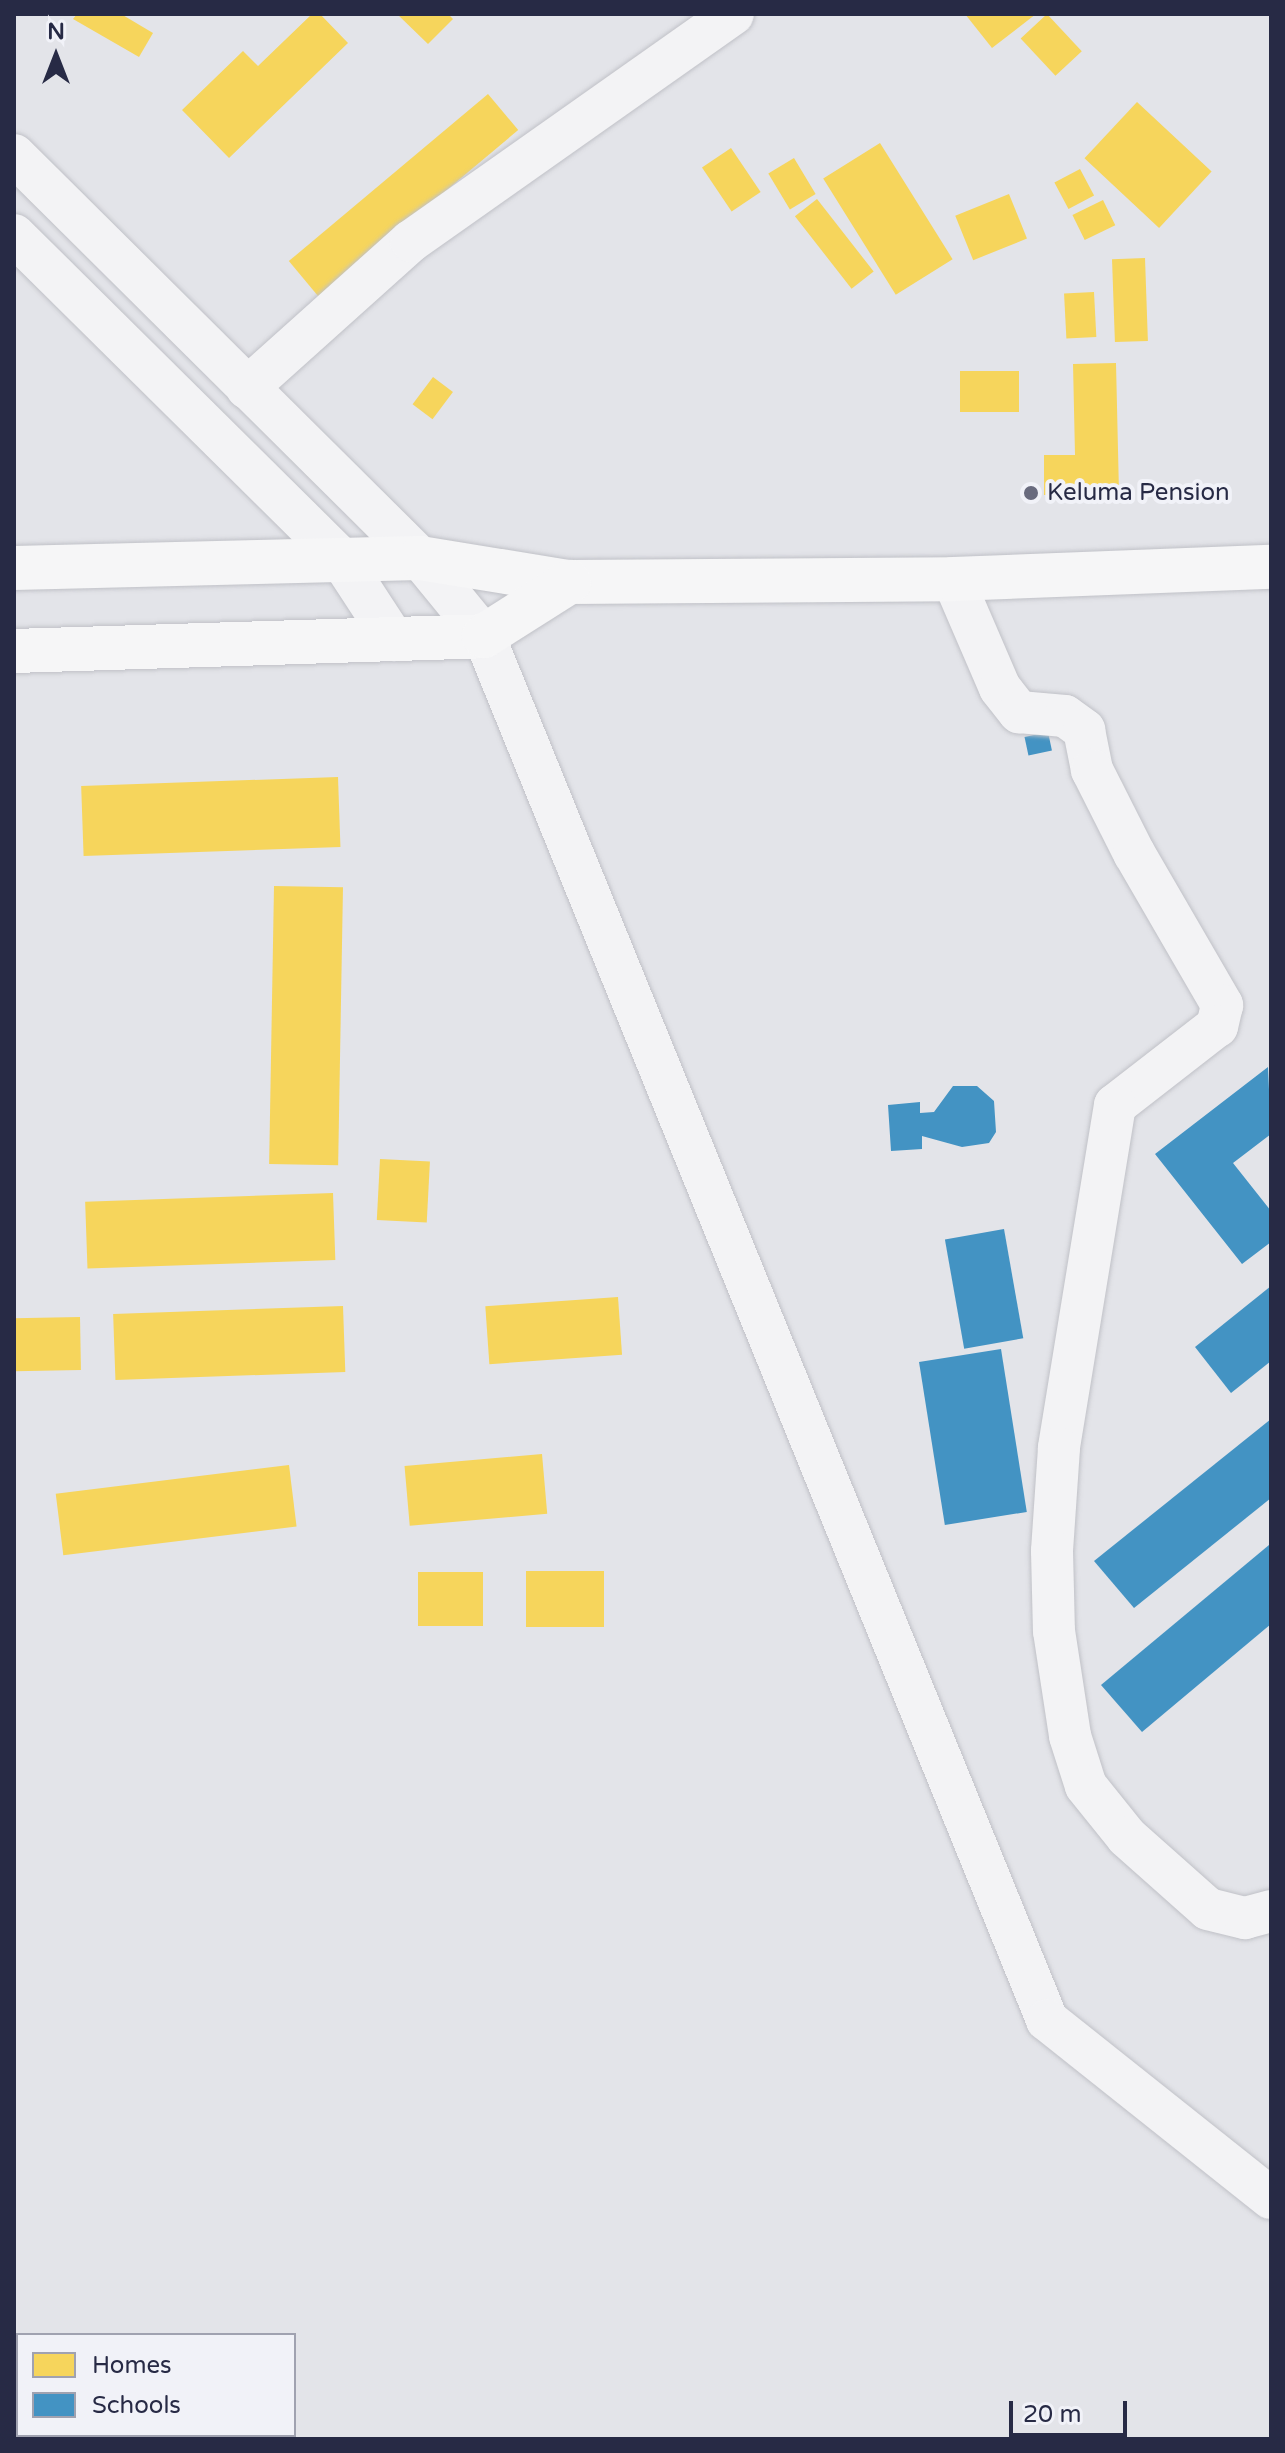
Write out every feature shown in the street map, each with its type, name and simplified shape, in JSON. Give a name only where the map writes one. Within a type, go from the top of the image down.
[{"type":"main road","points":[[14,568],[420,558],[569,582],[953,579],[1271,567]]},
{"type":"main road","points":[[14,651],[484,636],[569,582]]},
{"type":"street","points":[[247,388],[411,241],[733,14]]},
{"type":"street","points":[[14,155],[420,558],[484,636],[1047,2020],[1271,2198]]},
{"type":"street","points":[[14,235],[341,559],[394,640]]},
{"type":"street","points":[[953,579],[1000,688],[1019,712],[1065,716],[1084,730],[1092,770],[1134,853],[1222,1005],[1217,1026],[1115,1105],[1059,1448],[1052,1551],[1054,1631],[1070,1736],[1086,1786],[1127,1837],[1208,1909],[1245,1918],[1271,1911]]},
{"type":"building: Homes","points":[[77,14],[121,14],[153,33],[139,57],[73,19]]},
{"type":"building: Homes","points":[[312,14],[320,14],[348,43],[229,158],[182,110],[243,51],[258,66]]},
{"type":"building: Homes","points":[[397,14],[448,14],[453,19],[428,44]]},
{"type":"building: Homes","points":[[965,14],[1036,14],[992,48]]},
{"type":"building: Homes","points":[[1047,14],[1082,51],[1055,76],[1021,39]]},
{"type":"building: Homes","points":[[488,94],[518,130],[319,297],[289,261]]},
{"type":"building: Homes","points":[[1137,102],[1212,172],[1159,228],[1084,158]]},
{"type":"building: Homes","points":[[880,143],[953,259],[896,295],[823,179]]},
{"type":"building: Homes","points":[[731,148],[761,192],[732,212],[702,168]]},
{"type":"building: Homes","points":[[794,158],[816,194],[790,209],[768,173]]},
{"type":"building: Homes","points":[[1080,169],[1094,195],[1068,209],[1054,183]]},
{"type":"building: Homes","points":[[1009,194],[1027,239],[973,260],[955,216]]},
{"type":"building: Homes","points":[[817,199],[874,271],[852,289],[795,216]]},
{"type":"building: Homes","points":[[1103,200],[1115,225],[1085,240],[1072,215]]},
{"type":"building: Homes","points":[[1145,258],[1148,341],[1115,342],[1112,259]]},
{"type":"building: Homes","points":[[1094,292],[1096,337],[1066,339],[1064,294]]},
{"type":"building: Homes","points":[[1116,363],[1119,493],[1044,495],[1044,455],[1075,455],[1073,364]]},
{"type":"building: Homes","points":[[960,371],[1019,371],[1019,412],[960,412]]},
{"type":"building: Homes","points":[[433,377],[453,392],[433,419],[413,404]]},
{"type":"building: Homes","points":[[338,777],[340,847],[84,856],[81,786]]},
{"type":"building: Homes","points":[[274,886],[343,887],[338,1165],[269,1164]]},
{"type":"building: Homes","points":[[380,1159],[430,1162],[427,1223],[377,1220]]},
{"type":"building: Homes","points":[[333,1193],[335,1260],[87,1269],[85,1202]]},
{"type":"building: Homes","points":[[618,1297],[622,1355],[489,1364],[485,1306]]},
{"type":"building: Homes","points":[[343,1306],[345,1372],[115,1380],[113,1314]]},
{"type":"building: Homes","points":[[80,1317],[81,1370],[15,1371],[14,1318]]},
{"type":"building: Homes","points":[[542,1454],[547,1514],[410,1526],[405,1466]]},
{"type":"building: Homes","points":[[289,1465],[297,1527],[63,1555],[56,1494]]},
{"type":"building: Homes","points":[[526,1571],[604,1571],[604,1627],[526,1627]]},
{"type":"building: Homes","points":[[418,1572],[483,1572],[483,1626],[418,1626]]},
{"type":"building: Schools","points":[[1048,732],[1052,751],[1028,756],[1025,737]]},
{"type":"building: Schools","points":[[1268,1067],[1271,1134],[1233,1163],[1271,1211],[1271,1242],[1242,1264],[1155,1154]]},
{"type":"building: Schools","points":[[953,1086],[977,1086],[994,1101],[996,1132],[989,1143],[962,1147],[922,1136],[922,1149],[891,1151],[888,1105],[920,1102],[920,1113],[934,1112]]},
{"type":"building: Schools","points":[[1004,1229],[1023,1338],[964,1349],[945,1239]]},
{"type":"building: Schools","points":[[1271,1286],[1271,1361],[1231,1393],[1195,1347]]},
{"type":"building: Schools","points":[[1001,1349],[1027,1512],[945,1525],[919,1362]]},
{"type":"building: Schools","points":[[1271,1419],[1271,1498],[1134,1608],[1094,1561]]},
{"type":"building: Schools","points":[[1269,1545],[1271,1624],[1142,1732],[1101,1685]]},
{"type":"place","name":"Keluma Pension","points":[[1031,493]]}]
